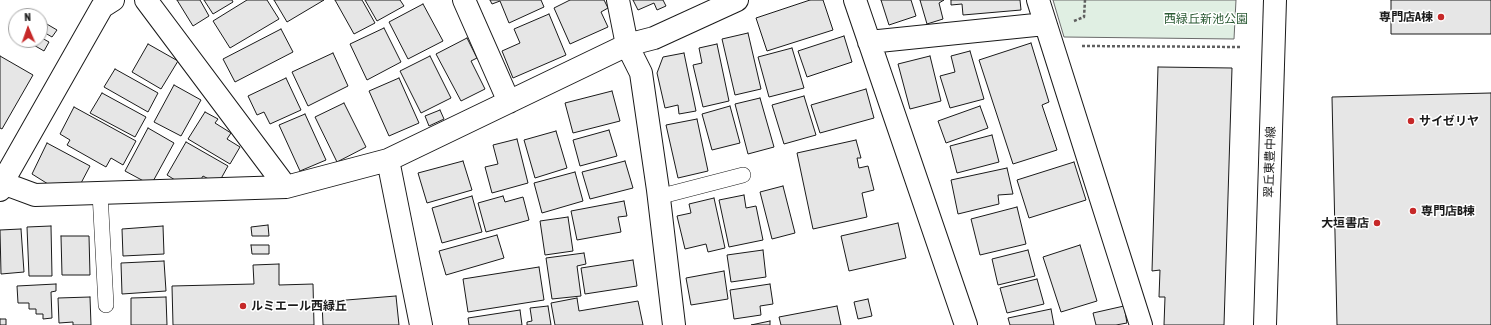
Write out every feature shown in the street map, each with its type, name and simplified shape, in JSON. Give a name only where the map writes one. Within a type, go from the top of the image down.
[{"type":"street","points":[[146,0],[286,187]]},
{"type":"street","points":[[464,0],[509,102]]},
{"type":"street","points":[[618,0],[627,45],[641,73],[674,325]]},
{"type":"street","points":[[102,2],[1,185],[34,195],[286,187],[388,160],[627,45],[654,38],[737,0]]},
{"type":"street","points":[[855,0],[966,325]]},
{"type":"street","points":[[1038,0],[1141,325]]},
{"type":"street","name":"翠丘東豊中線","points":[[1265,325],[1275,0]]},
{"type":"street","points":[[869,42],[1045,24]]},
{"type":"street","points":[[388,160],[421,325]]},
{"type":"lane","points":[[658,197],[743,175]]},
{"type":"lane","points":[[100,194],[106,304]]},
{"type":"path","points":[[1052,45],[1242,47]]},
{"type":"green space","name":"西緑丘新池公園","points":[[1053,0],[1236,0],[1234,39],[1064,37]]},
{"type":"building","points":[[177,0],[200,0],[209,16],[193,26]]},
{"type":"building","points":[[204,0],[232,0],[233,2],[213,14]]},
{"type":"building","points":[[247,0],[267,0],[279,19],[230,48],[213,21]]},
{"type":"building","points":[[274,0],[324,0],[287,22]]},
{"type":"building","points":[[335,0],[362,0],[375,23],[354,34]]},
{"type":"building","points":[[365,0],[400,0],[404,6],[377,21]]},
{"type":"building","points":[[490,0],[541,0],[544,7],[509,23],[500,1],[492,4]]},
{"type":"building","points":[[570,0],[604,0],[608,8],[601,12],[608,27],[570,44],[554,8]]},
{"type":"building","points":[[633,0],[663,0],[666,6],[657,10],[654,3],[638,10]]},
{"type":"building","points":[[810,0],[823,0],[833,30],[767,51],[756,18]]},
{"type":"building","points":[[881,0],[911,0],[916,16],[889,25]]},
{"type":"building","points":[[920,0],[944,0],[939,3],[943,19],[927,24]]},
{"type":"building","points":[[951,0],[1020,0],[1021,10],[963,15],[962,4],[951,5]]},
{"type":"building","name":"専門店A棟","points":[[1391,0],[1491,0],[1491,34],[1391,34]]},
{"type":"building","points":[[423,4],[443,41],[408,59],[389,22]]},
{"type":"building","points":[[549,14],[566,55],[513,78],[502,51],[520,43],[514,29]]},
{"type":"building","points":[[48,25],[57,30],[52,37],[48,35]]},
{"type":"building","points":[[384,28],[401,62],[367,80],[350,44]]},
{"type":"building","points":[[281,29],[293,52],[235,82],[223,59]]},
{"type":"building","points":[[748,33],[761,89],[735,95],[722,39]]},
{"type":"building","points":[[844,36],[852,62],[807,77],[798,51]]},
{"type":"building","points":[[467,38],[477,58],[471,61],[485,89],[461,101],[436,54]]},
{"type":"building","points":[[1031,43],[1049,102],[1042,105],[1057,150],[1013,164],[979,60]]},
{"type":"building","points":[[148,44],[178,61],[161,89],[132,72]]},
{"type":"building","points":[[717,44],[729,101],[703,107],[693,65],[702,63],[699,48]]},
{"type":"building","points":[[39,48],[46,48],[44,51]]},
{"type":"building","points":[[792,48],[804,88],[769,97],[758,57]]},
{"type":"building","points":[[970,51],[984,99],[950,108],[940,76],[955,72],[951,56]]},
{"type":"building","points":[[333,53],[348,86],[308,106],[292,72]]},
{"type":"building","points":[[684,53],[696,111],[679,114],[678,105],[665,108],[657,73],[663,57]]},
{"type":"building","points":[[0,56],[33,75],[2,129],[0,128]]},
{"type":"building","points":[[430,56],[451,98],[421,113],[400,71]]},
{"type":"building","points":[[930,56],[941,101],[910,109],[898,64]]},
{"type":"building","points":[[1158,67],[1232,68],[1224,325],[1164,325],[1165,297],[1159,297],[1160,270],[1152,271]]},
{"type":"building","points":[[115,69],[158,93],[148,112],[104,87]]},
{"type":"building","points":[[286,78],[301,110],[270,124],[264,112],[257,115],[248,96]]},
{"type":"building","points":[[399,78],[419,123],[389,136],[369,91]]},
{"type":"building","points":[[174,85],[201,100],[181,136],[154,122]]},
{"type":"building","points":[[866,89],[874,118],[820,133],[811,105]]},
{"type":"building","points":[[612,91],[620,121],[573,133],[565,103]]},
{"type":"building","points":[[102,93],[146,117],[135,137],[90,113]]},
{"type":"building","name":"専門店B棟","points":[[1491,93],[1491,325],[1337,325],[1332,97]]},
{"type":"building","points":[[804,96],[816,135],[784,144],[772,105]]},
{"type":"building","points":[[760,98],[774,147],[748,154],[735,104]]},
{"type":"building","points":[[344,103],[366,147],[337,162],[315,117]]},
{"type":"building","points":[[730,106],[740,143],[712,150],[702,114]]},
{"type":"building","points":[[980,106],[988,128],[946,143],[938,121]]},
{"type":"building","points":[[74,107],[136,141],[123,165],[111,158],[106,167],[67,145],[70,140],[60,134]]},
{"type":"building","points":[[440,110],[444,119],[429,126],[425,116]]},
{"type":"building","points":[[205,112],[218,119],[215,123],[231,133],[227,139],[240,147],[230,164],[188,139]]},
{"type":"building","points":[[305,114],[326,160],[300,171],[279,125]]},
{"type":"building","points":[[697,119],[708,171],[678,178],[666,125]]},
{"type":"building","points":[[148,128],[174,143],[151,185],[125,171]]},
{"type":"building","points":[[609,130],[617,156],[580,166],[573,140]]},
{"type":"building","points":[[556,131],[567,168],[535,178],[524,140]]},
{"type":"building","points":[[992,135],[999,162],[957,173],[950,146]]},
{"type":"building","points":[[517,139],[528,183],[492,193],[485,167],[498,164],[493,145]]},
{"type":"building","points":[[856,140],[861,158],[857,158],[859,168],[868,166],[874,190],[862,193],[867,217],[813,229],[797,153]]},
{"type":"building","points":[[186,142],[228,166],[218,184],[203,176],[196,187],[183,185],[167,175]]},
{"type":"building","points":[[47,143],[90,166],[80,185],[48,184],[32,174]]},
{"type":"building","points":[[463,161],[472,190],[427,203],[418,173]]},
{"type":"building","points":[[625,161],[633,188],[590,199],[582,172]]},
{"type":"building","points":[[1074,162],[1086,200],[1029,218],[1017,180]]},
{"type":"building","points":[[1007,168],[1013,194],[998,195],[999,204],[958,214],[951,180]]},
{"type":"building","points":[[575,172],[583,201],[542,213],[534,183]]},
{"type":"building","points":[[783,186],[795,233],[772,239],[760,192]]},
{"type":"building","points":[[744,195],[746,208],[756,206],[763,240],[729,247],[719,200]]},
{"type":"building","points":[[472,196],[482,232],[442,243],[432,208]]},
{"type":"building","points":[[503,196],[505,202],[523,197],[529,220],[486,232],[478,203]]},
{"type":"building","points":[[714,198],[725,248],[708,252],[706,244],[685,249],[677,216],[691,213],[689,204]]},
{"type":"building","points":[[624,201],[627,216],[618,217],[621,232],[577,240],[571,211]]},
{"type":"building","points":[[1017,207],[1026,244],[980,255],[971,219]]},
{"type":"building","points":[[568,217],[573,251],[545,255],[540,221]]},
{"type":"building","points":[[898,223],[906,258],[849,271],[841,236]]},
{"type":"building","points":[[268,225],[269,236],[252,236],[251,227]]},
{"type":"building","points":[[51,226],[52,276],[29,276],[27,227]]},
{"type":"building","points":[[163,226],[164,254],[123,256],[122,229]]},
{"type":"building","points":[[21,229],[24,272],[1,274],[0,230]]},
{"type":"building","points":[[497,235],[504,258],[446,275],[439,251]]},
{"type":"building","points":[[61,236],[89,236],[90,275],[62,275]]},
{"type":"building","points":[[251,245],[269,245],[269,254],[252,254]]},
{"type":"building","points":[[1080,245],[1097,301],[1061,312],[1043,257]]},
{"type":"building","points":[[763,250],[766,277],[731,282],[727,255]]},
{"type":"building","points":[[1028,250],[1035,276],[998,285],[992,259]]},
{"type":"building","points":[[584,253],[586,264],[577,266],[581,296],[552,299],[546,258]]},
{"type":"building","points":[[633,260],[637,286],[585,294],[581,268]]},
{"type":"building","points":[[164,261],[166,291],[122,294],[121,263]]},
{"type":"building","name":"ルミエール西緑丘","points":[[279,264],[279,285],[313,284],[314,325],[173,325],[172,286],[254,284],[253,265]]},
{"type":"building","points":[[539,267],[544,300],[468,312],[463,279]]},
{"type":"building","points":[[724,271],[728,299],[691,305],[686,278]]},
{"type":"building","points":[[1037,279],[1044,304],[1007,313],[1000,288]]},
{"type":"building","points":[[56,284],[56,291],[51,292],[52,318],[43,319],[43,314],[36,314],[36,309],[29,309],[29,303],[18,303],[17,286]]},
{"type":"building","points":[[770,284],[773,304],[760,306],[761,315],[734,319],[730,290]]},
{"type":"building","points":[[396,296],[399,325],[323,325],[322,302]]},
{"type":"building","points":[[90,297],[91,325],[73,325],[73,322],[59,323],[58,298]]},
{"type":"building","points":[[166,297],[167,325],[131,325],[131,298]]},
{"type":"building","points":[[577,298],[579,311],[638,301],[643,325],[555,325],[551,303]]},
{"type":"building","points":[[868,299],[872,316],[858,319],[854,302]]},
{"type":"building","points":[[548,306],[551,325],[527,325],[527,322],[532,321],[530,308]]},
{"type":"building","points":[[837,306],[841,325],[781,325],[779,317]]},
{"type":"building","points":[[1124,306],[1127,323],[1116,325],[1096,325],[1093,313]]},
{"type":"building","points":[[1051,309],[1054,325],[1010,325],[1008,318]]},
{"type":"building","points":[[520,310],[522,325],[469,325],[468,318]]},
{"type":"building","points":[[0,319],[6,319],[6,325],[0,325]]},
{"type":"building","points":[[770,321],[770,325],[751,325]]},
{"type":"place","name":"専門店A棟","points":[[1441,17]]},
{"type":"place","name":"サイゼリヤ","points":[[1411,121]]},
{"type":"place","name":"専門店B棟","points":[[1413,211]]},
{"type":"place","name":"大垣書店","points":[[1377,223]]},
{"type":"place","name":"ルミエール西緑丘","points":[[243,306]]}]
